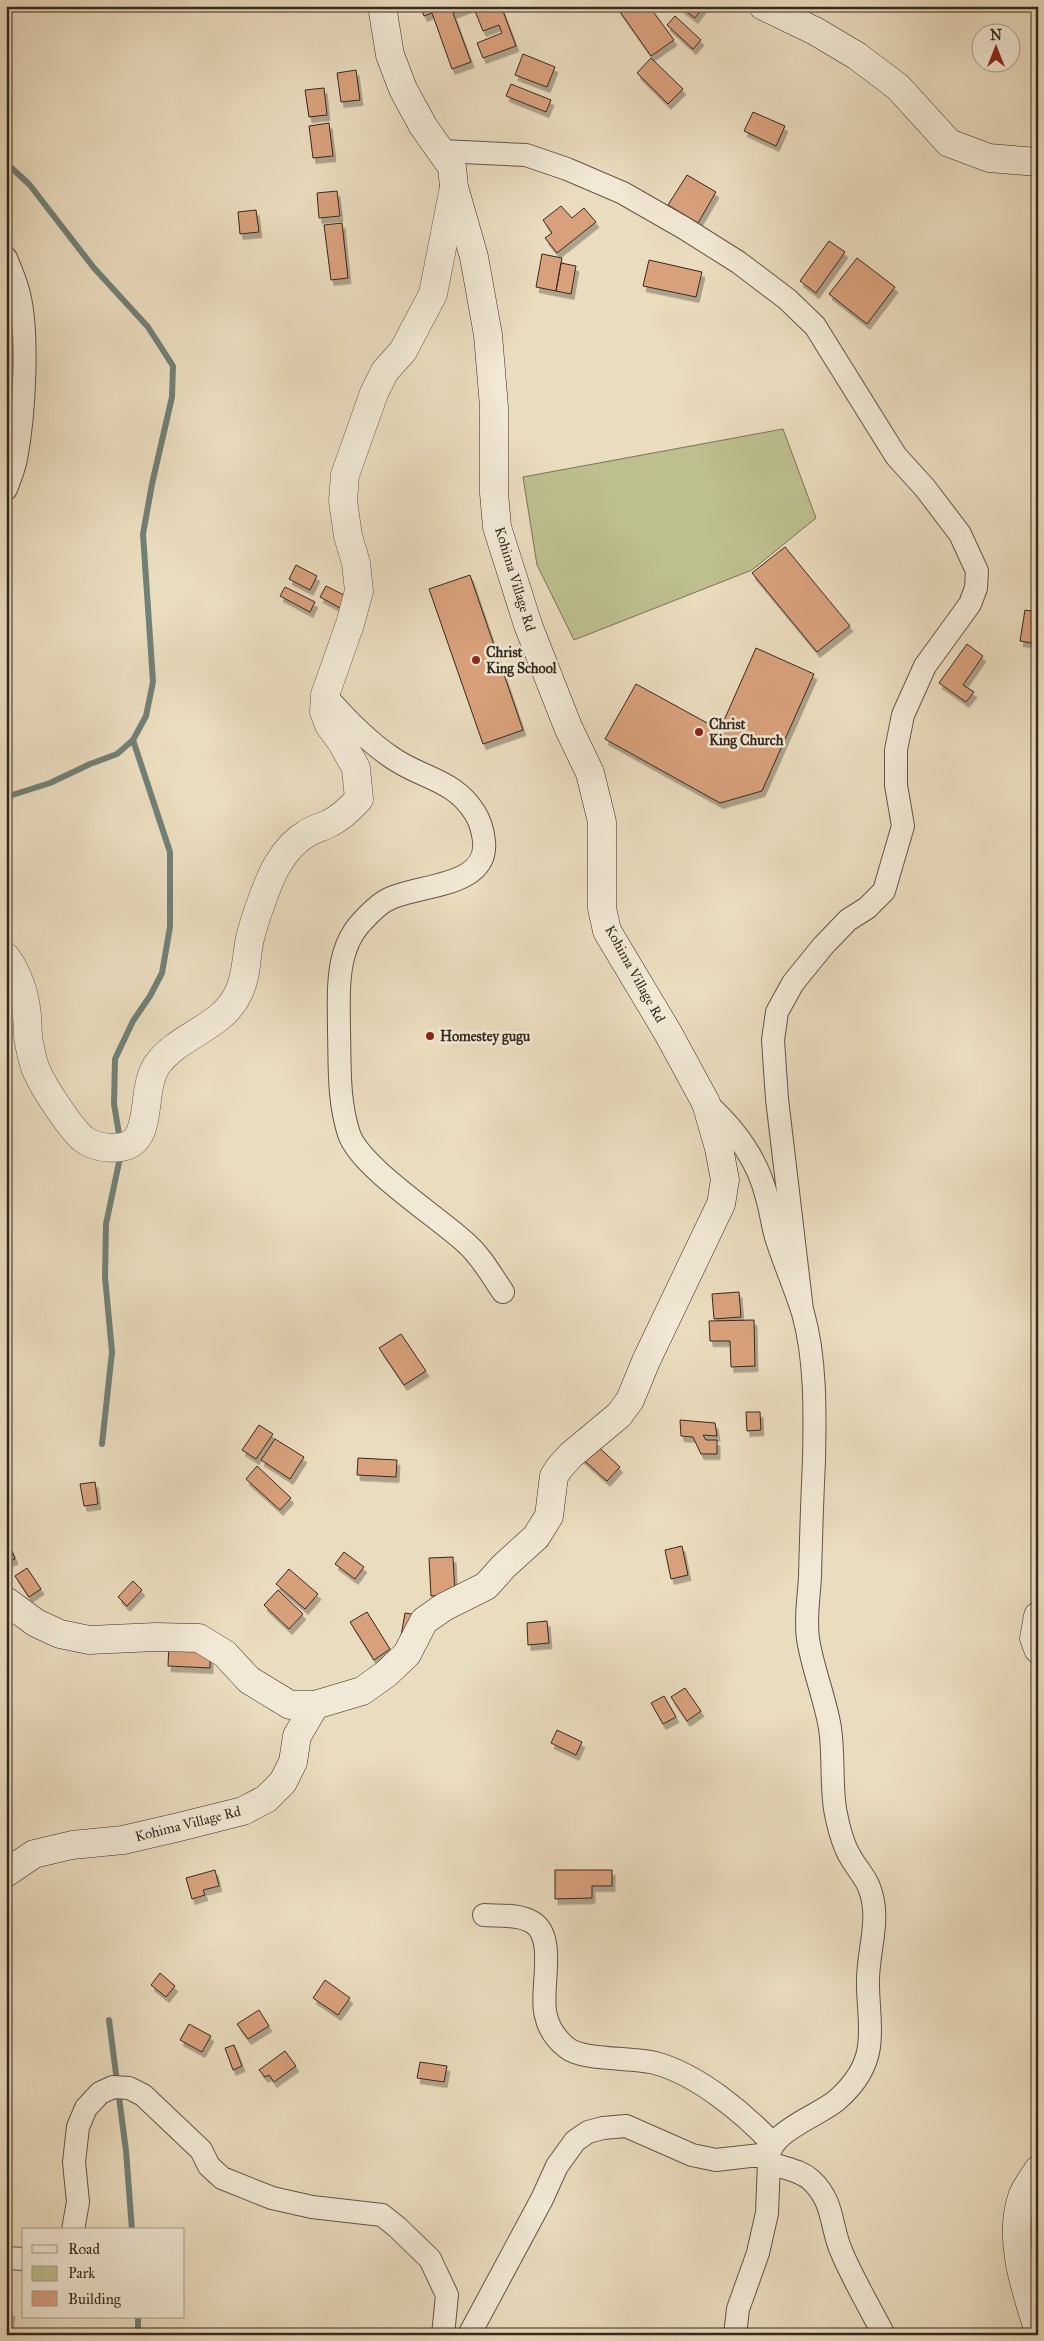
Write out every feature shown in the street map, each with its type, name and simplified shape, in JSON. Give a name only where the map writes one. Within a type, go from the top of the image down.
[{"type":"main road","name":"Kohima Village Rd","points":[[6,1601],[36,1623],[60,1634],[89,1640],[156,1637],[199,1638],[225,1654],[249,1680],[290,1705],[315,1705],[362,1691],[386,1674],[407,1654],[424,1622],[444,1607],[486,1586],[504,1566],[536,1537],[549,1516],[554,1476],[560,1467],[571,1454],[620,1415],[630,1400],[646,1361],[721,1204],[725,1180],[719,1148],[706,1103],[668,1033],[607,931],[602,908],[602,822],[590,773],[568,727],[528,625],[497,526],[494,493],[494,407],[488,335],[474,257],[454,188],[452,168],[423,126],[403,89],[390,55],[382,6]]},
{"type":"main road","points":[[763,6],[815,31],[857,56],[898,87],[949,143],[990,158],[1038,162]]},
{"type":"main road","points":[[6,957],[14,968],[22,986],[29,1042],[36,1071],[82,1138],[99,1146],[122,1148],[137,1138],[143,1123],[146,1096],[156,1067],[169,1052],[190,1036],[210,1025],[228,1009],[238,994],[244,976],[251,937],[276,865],[292,845],[307,833],[330,824],[347,812],[359,799],[356,768],[342,741],[329,726],[324,712],[326,695],[359,591],[356,563],[348,536],[343,501],[344,475],[384,371],[403,351],[419,325],[433,294],[454,188]]},
{"type":"main road","points":[[1038,1616],[1034,1638],[1038,1649]]},
{"type":"main road","name":"Kohima Village Rd","points":[[6,1873],[34,1854],[72,1845],[123,1840],[175,1828],[243,1810],[266,1799],[283,1782],[293,1762],[297,1736],[315,1705]]},
{"type":"main road","points":[[1038,2170],[1022,2196],[1016,2238],[1029,2302],[1038,2329]]},
{"type":"street","points":[[442,152],[526,154],[624,193],[738,262],[787,299],[815,326],[896,456],[925,488],[960,534],[977,571],[976,588],[970,604],[925,666],[903,715],[896,750],[896,784],[903,826],[884,891],[867,908],[848,920],[823,946],[793,983],[777,1012],[773,1040],[777,1099],[802,1310],[807,1333],[813,1384],[814,1460],[810,1578],[806,1624],[813,1664],[830,1729],[835,1808],[849,1855],[869,1886],[874,1907],[874,1925],[867,1982],[870,2039],[864,2065],[852,2085],[836,2101],[793,2127],[770,2153],[767,2213],[758,2254],[738,2309],[735,2335]]},
{"type":"street","points":[[6,258],[18,288],[22,312],[24,372],[16,462],[6,489]]},
{"type":"street","points":[[326,695],[346,719],[392,758],[459,792],[476,815],[481,828],[484,846],[483,855],[474,869],[438,886],[387,900],[358,926],[350,940],[344,954],[341,978],[339,1078],[350,1134],[355,1147],[383,1175],[467,1244],[482,1259],[503,1292]]},
{"type":"street","points":[[706,1103],[743,1142],[756,1165],[767,1196],[782,1259],[802,1310]]},
{"type":"street","points":[[484,1915],[520,1918],[533,1922],[543,1933],[546,1951],[545,2015],[558,2040],[568,2050],[581,2056],[632,2058],[657,2063],[690,2078],[729,2104],[759,2129],[770,2153],[780,2168],[794,2170],[810,2179],[822,2193],[833,2216],[841,2251],[884,2335]]},
{"type":"street","points":[[73,2228],[78,2202],[74,2162],[78,2127],[86,2108],[100,2093],[113,2087],[129,2088],[143,2095],[201,2150],[209,2166],[222,2178],[272,2198],[312,2207],[382,2216],[397,2227],[430,2259],[447,2295],[444,2335]]},
{"type":"street","points":[[469,2335],[542,2199],[557,2166],[575,2141],[588,2132],[603,2128],[626,2126],[692,2155],[716,2160],[770,2153]]},
{"type":"street","points":[[6,2258],[22,2259]]},
{"type":"green space","points":[[783,429],[816,518],[752,570],[574,640],[537,565],[523,477]]},
{"type":"building","points":[[420,6],[471,6],[453,13],[471,62],[452,69],[432,13],[424,16]]},
{"type":"building","points":[[473,6],[501,6],[516,46],[483,58],[477,43],[502,33],[499,25],[483,31]]},
{"type":"building","points":[[616,6],[649,6],[674,40],[651,56]]},
{"type":"building","points":[[679,6],[704,6],[695,18]]},
{"type":"building","points":[[675,16],[701,40],[693,49],[667,25]]},
{"type":"building","points":[[523,54],[555,67],[547,87],[515,75]]},
{"type":"building","points":[[651,58],[683,89],[668,104],[637,73]]},
{"type":"building","points":[[356,70],[360,100],[341,102],[337,73]]},
{"type":"building","points":[[511,84],[551,100],[546,112],[506,96]]},
{"type":"building","points":[[324,88],[327,115],[309,117],[305,90]]},
{"type":"building","points":[[753,112],[785,126],[776,146],[744,131]]},
{"type":"building","points":[[329,123],[333,156],[313,158],[309,126]]},
{"type":"building","points":[[687,175],[716,192],[698,223],[668,205]]},
{"type":"building","points":[[337,191],[340,216],[319,218],[317,193]]},
{"type":"building","points":[[561,206],[572,218],[584,208],[596,222],[557,253],[545,238],[552,233],[543,220]]},
{"type":"building","points":[[256,210],[259,232],[240,234],[238,212]]},
{"type":"building","points":[[342,223],[348,278],[331,280],[324,225]]},
{"type":"building","points":[[829,241],[845,252],[816,293],[800,281]]},
{"type":"building","points":[[542,254],[562,258],[556,291],[536,287]]},
{"type":"building","points":[[857,258],[895,287],[867,324],[829,294]]},
{"type":"building","points":[[649,260],[702,272],[696,297],[643,286]]},
{"type":"building","points":[[561,263],[576,266],[571,294],[556,291]]},
{"type":"building","points":[[785,547],[850,626],[817,652],[752,573]]},
{"type":"building","points":[[296,565],[317,576],[310,590],[289,579]]},
{"type":"building","name":"Christ King School","points":[[470,575],[523,730],[483,744],[429,589]]},
{"type":"building","points":[[326,586],[346,596],[340,608],[320,597]]},
{"type":"building","points":[[285,587],[315,602],[310,612],[280,596]]},
{"type":"building","points":[[1025,610],[1038,612],[1038,644],[1020,641]]},
{"type":"building","points":[[967,644],[983,656],[963,685],[974,692],[966,702],[939,683]]},
{"type":"building","name":"Christ King Church","points":[[756,648],[814,674],[762,791],[720,803],[605,739],[636,684],[709,724],[725,718]]},
{"type":"building","points":[[739,1292],[741,1317],[714,1319],[712,1294]]},
{"type":"building","points":[[754,1320],[755,1366],[731,1367],[730,1341],[710,1341],[709,1321]]},
{"type":"building","points":[[401,1334],[426,1371],[404,1385],[379,1348]]},
{"type":"building","points":[[746,1412],[760,1412],[761,1430],[747,1431]]},
{"type":"building","points":[[680,1420],[715,1423],[717,1436],[703,1435],[706,1440],[717,1440],[717,1454],[701,1454],[693,1437],[681,1436]]},
{"type":"building","points":[[259,1425],[273,1434],[256,1459],[242,1450]]},
{"type":"building","points":[[275,1439],[304,1457],[290,1479],[261,1460]]},
{"type":"building","points":[[592,1441],[620,1467],[607,1481],[578,1455]]},
{"type":"building","points":[[358,1458],[397,1460],[396,1477],[357,1475]]},
{"type":"building","points":[[257,1466],[291,1498],[280,1510],[246,1479]]},
{"type":"building","points":[[95,1482],[98,1504],[84,1506],[80,1484]]},
{"type":"building","points":[[10,1546],[15,1559],[6,1562],[6,1547]]},
{"type":"building","points":[[682,1546],[688,1575],[671,1579],[665,1550]]},
{"type":"building","points":[[344,1552],[364,1567],[355,1579],[335,1564]]},
{"type":"building","points":[[453,1557],[455,1594],[431,1596],[429,1558]]},
{"type":"building","points":[[27,1568],[41,1589],[29,1597],[15,1576]]},
{"type":"building","points":[[289,1569],[318,1594],[305,1609],[276,1584]]},
{"type":"building","points":[[133,1581],[142,1590],[127,1606],[118,1597]]},
{"type":"building","points":[[278,1590],[303,1614],[289,1629],[264,1605]]},
{"type":"building","points":[[367,1612],[390,1649],[374,1660],[350,1622]]},
{"type":"building","points":[[405,1613],[418,1615],[401,1636]]},
{"type":"building","points":[[547,1621],[549,1643],[528,1645],[527,1623]]},
{"type":"building","points":[[169,1643],[210,1644],[210,1668],[168,1666]]},
{"type":"building","points":[[685,1688],[701,1711],[687,1721],[671,1697]]},
{"type":"building","points":[[664,1696],[676,1717],[663,1724],[651,1703]]},
{"type":"building","points":[[557,1730],[582,1742],[576,1755],[551,1743]]},
{"type":"building","points":[[215,1870],[219,1886],[203,1890],[205,1895],[192,1899],[186,1878]]},
{"type":"building","points":[[555,1870],[612,1870],[612,1886],[592,1886],[592,1898],[555,1899]]},
{"type":"building","points":[[160,1973],[175,1986],[166,1997],[151,1985]]},
{"type":"building","points":[[325,1980],[350,1998],[338,2015],[313,1998]]},
{"type":"building","points":[[259,2010],[269,2026],[248,2039],[237,2024]]},
{"type":"building","points":[[189,2024],[211,2036],[202,2052],[180,2040]]},
{"type":"building","points":[[234,2045],[242,2066],[233,2070],[225,2048]]},
{"type":"building","points":[[285,2051],[296,2066],[274,2082],[269,2075],[265,2077],[259,2070]]},
{"type":"building","points":[[420,2062],[447,2066],[444,2082],[417,2078]]},
{"type":"building","points":[[6,2310],[12,2311],[9,2330],[6,2330]]},
{"type":"waterway","points":[[6,163],[29,184],[94,268],[148,327],[173,366],[172,397],[152,484],[143,534],[153,682],[146,716],[133,740],[117,754],[90,764],[50,783],[6,797]]},
{"type":"waterway","points":[[120,1140],[114,1104],[115,1059],[133,1021],[150,996],[162,973],[170,927],[170,852],[133,740]]},
{"type":"waterway","points":[[102,1444],[112,1352],[105,1277],[106,1224],[121,1153]]},
{"type":"waterway","points":[[109,2020],[126,2151],[132,2228]]},
{"type":"waterway","points":[[138,2318],[138,2335]]},
{"type":"place","name":"Christ King School","points":[[476,660]]},
{"type":"place","name":"Christ King Church","points":[[699,732]]},
{"type":"place","name":"Homestey gugu","points":[[430,1036]]}]
